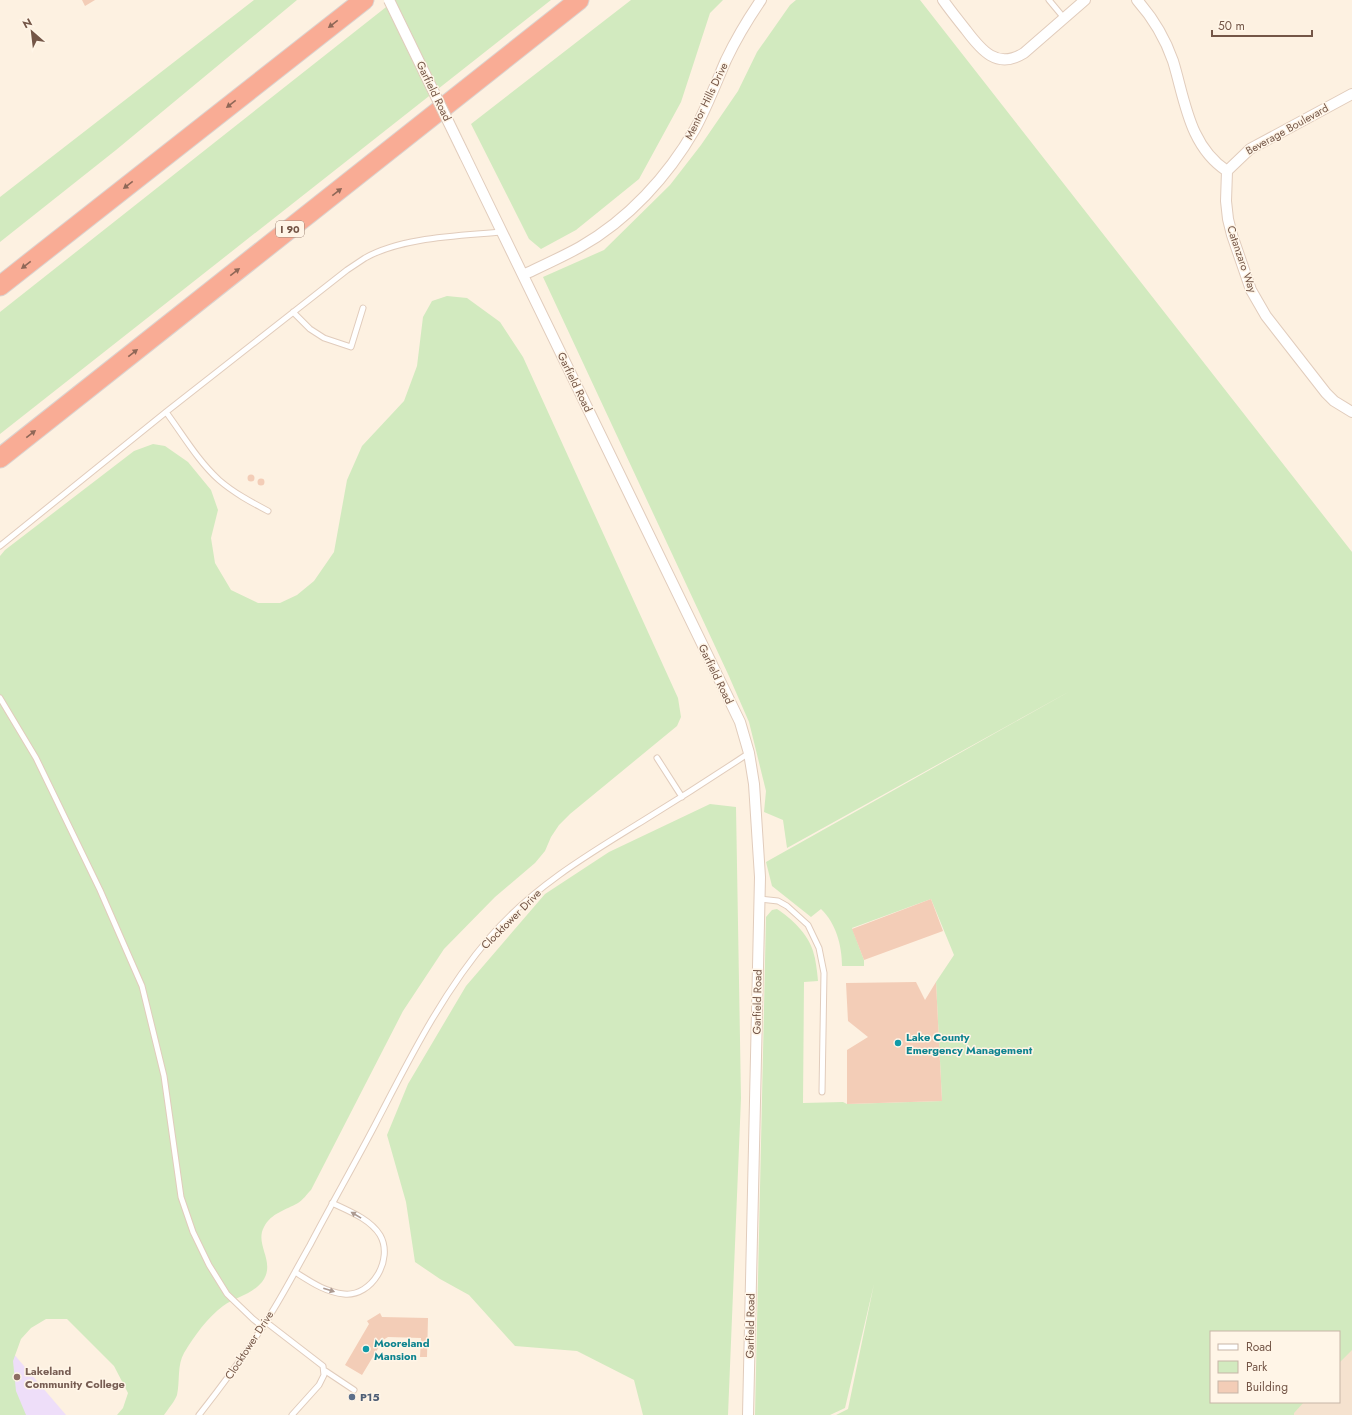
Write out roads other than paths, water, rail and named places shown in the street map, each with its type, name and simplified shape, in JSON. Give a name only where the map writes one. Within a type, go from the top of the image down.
[{"type":"highway","points":[[0,286],[364,0]]},
{"type":"highway","name":"I 90","points":[[0,458],[579,0]]},
{"type":"street","name":"Garfield Road","points":[[389,0],[740,722],[749,754],[754,792],[760,899],[748,1415]]},
{"type":"street","name":"Mentor Hills Drive","points":[[523,275],[580,247],[598,236],[647,194],[675,160],[695,129],[719,80],[734,44],[761,0]]},
{"type":"street","points":[[943,0],[980,48],[993,57],[1001,59],[1017,58],[1085,0]]},
{"type":"street","points":[[1137,0],[1158,27],[1172,60],[1191,123],[1198,139],[1213,160],[1227,170]]},
{"type":"street","name":"Beverage Boulevard","points":[[1227,170],[1250,148],[1352,94]]},
{"type":"street","name":"Catanzaro Way","points":[[1227,170],[1226,201],[1232,235],[1248,283],[1255,298],[1266,316],[1326,393],[1334,401],[1352,412]]},
{"type":"lane","points":[[1049,0],[1064,18]]},
{"type":"lane","points":[[0,546],[166,412],[293,312],[365,258],[385,249],[415,242],[502,232]]},
{"type":"lane","points":[[293,312],[310,329],[324,338],[351,347],[363,308]]},
{"type":"lane","points":[[166,412],[218,479],[238,495],[268,511]]},
{"type":"lane","points":[[0,698],[39,765],[100,890],[142,986],[164,1076],[181,1197],[193,1232],[209,1265],[227,1294],[253,1320],[263,1327]]},
{"type":"lane","name":"Clocktower Drive","points":[[199,1415],[224,1383],[263,1327],[295,1272],[435,1014],[459,976],[492,935],[553,878],[749,754]]},
{"type":"lane","points":[[657,758],[682,797]]},
{"type":"lane","points":[[760,899],[778,901],[787,906],[808,925],[818,948],[824,973],[822,1092]]},
{"type":"lane","points":[[295,1272],[327,1291],[346,1294],[361,1291],[373,1282],[381,1270],[385,1260],[384,1247],[380,1236],[366,1221],[350,1211],[332,1203]]},
{"type":"lane","points":[[266,1322],[324,1366],[324,1374],[319,1386],[292,1415]]},
{"type":"lane","points":[[324,1370],[354,1390]]},
{"type":"place","name":"Lake County Emergency Management","points":[[898,1043]]},
{"type":"place","name":"Mooreland Mansion","points":[[366,1349]]},
{"type":"place","name":"Lakeland Community College","points":[[17,1377]]},
{"type":"place","name":"P15","points":[[352,1397]]}]
